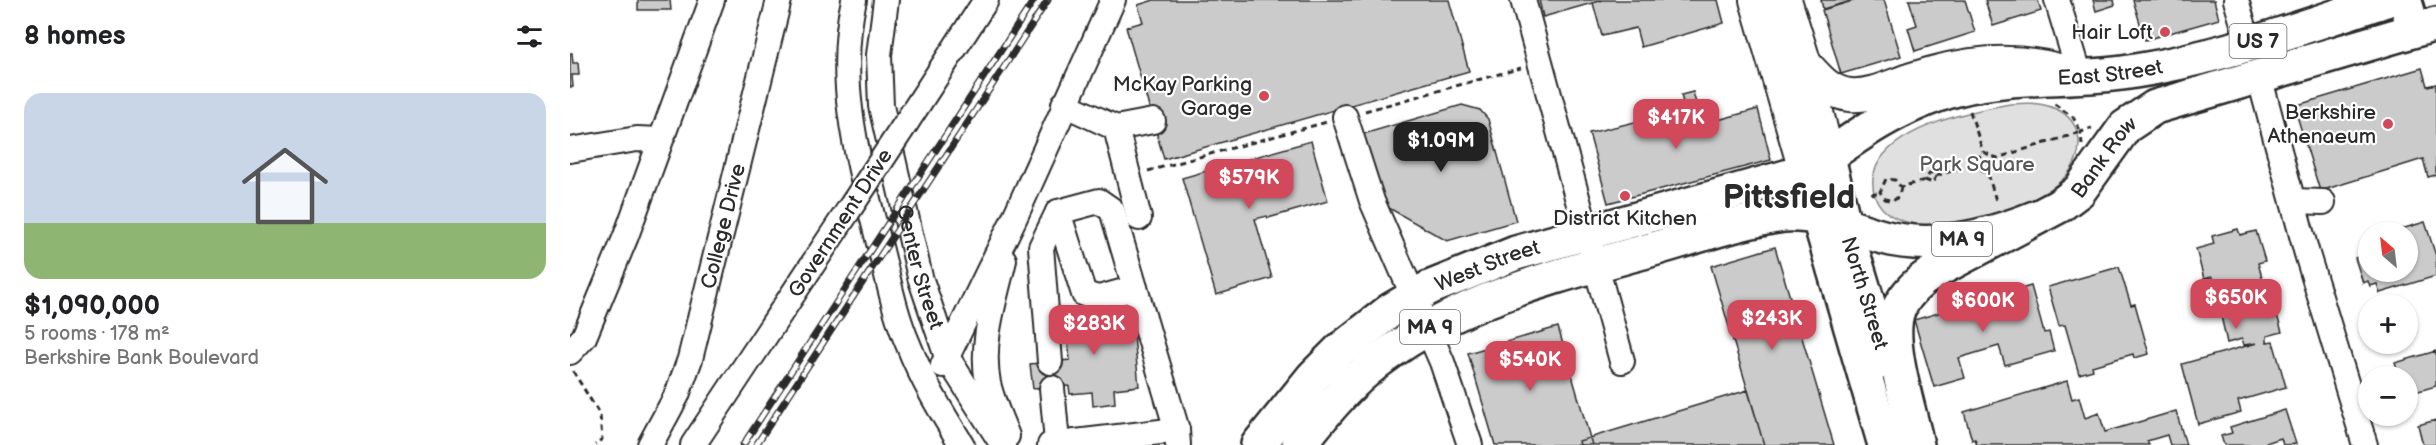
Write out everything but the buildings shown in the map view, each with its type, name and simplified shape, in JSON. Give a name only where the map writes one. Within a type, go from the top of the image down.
[{"type":"highway","name":"East Street","points":[[2080,76],[2160,67],[2249,44],[2386,0]]},
{"type":"highway","name":"East Street","points":[[2172,101],[2259,76],[2418,18]]},
{"type":"highway","name":"US 7","points":[[1840,172],[1930,98],[1957,89],[2002,81],[2080,76]]},
{"type":"highway","name":"Bank Row","points":[[1917,445],[1896,343],[1899,309],[1910,291],[1925,278],[2059,206],[2079,191],[2125,127],[2147,111],[2172,101]]},
{"type":"highway","name":"West Street","points":[[1299,445],[1337,399],[1365,372],[1427,328],[1592,250],[1840,172]]},
{"type":"highway","name":"North Street","points":[[1840,172],[1832,221],[1917,445]]},
{"type":"highway","points":[[1840,172],[1853,186],[1855,202],[1871,228],[1884,237]]},
{"type":"highway","name":"West Street","points":[[1258,445],[1313,377],[1373,322],[1412,297],[1490,262],[1592,250],[1787,215],[1832,221]]},
{"type":"highway","name":"Bank Row","points":[[1832,221],[1884,237],[1914,243],[1980,236],[2037,217]]},
{"type":"highway","points":[[1832,221],[1885,445]]},
{"type":"main road","name":"North Street","points":[[1756,0],[1840,172]]},
{"type":"main road","name":"North Street","points":[[1785,0],[1840,172]]},
{"type":"main road","name":"East Street","points":[[1805,64],[1828,88],[1848,95],[1868,93],[1932,73],[1980,62],[2026,63],[2080,76]]},
{"type":"street","points":[[571,356],[584,337],[626,236],[712,0]]},
{"type":"street","name":"College Drive","points":[[650,445],[677,395],[690,359],[779,0]]},
{"type":"street","name":"Center Street","points":[[854,0],[846,68],[846,91],[854,139],[899,321],[930,391],[962,445]]},
{"type":"street","name":"Center Street","points":[[886,0],[879,55],[881,106],[920,277],[947,357],[1003,445]]},
{"type":"street","name":"Government Drive","points":[[693,445],[986,0]]},
{"type":"street","points":[[930,391],[1014,219],[1064,104],[1113,0]]},
{"type":"street","points":[[1523,0],[1622,361]]},
{"type":"street","points":[[2057,0],[2080,76]]},
{"type":"street","points":[[2236,0],[2249,44]]},
{"type":"street","points":[[2259,76],[2293,201],[2365,445]]},
{"type":"street","points":[[1064,104],[1116,128],[1153,122]]},
{"type":"street","points":[[1346,117],[1372,201],[1442,362],[1470,445]]},
{"type":"street","points":[[1116,128],[1139,218]]},
{"type":"street","points":[[570,150],[637,139],[660,140]]},
{"type":"street","points":[[1028,189],[1061,203],[1084,294],[1099,298],[1135,288]]},
{"type":"street","points":[[1050,362],[1041,247],[1062,211],[1099,201],[1112,210],[1177,437],[1067,443],[1052,387]]},
{"type":"street","points":[[2293,201],[2323,202]]},
{"type":"street","points":[[1010,445],[992,396],[986,354],[991,311],[1014,219]]},
{"type":"path","points":[[1128,176],[1526,67]]},
{"type":"path","points":[[1969,108],[1983,152],[1996,158],[2081,132],[2073,117],[2049,100]]},
{"type":"path","points":[[1925,180],[1930,173],[1936,176],[1973,164],[1983,152]]},
{"type":"path","points":[[1988,174],[1996,158]]},
{"type":"path","points":[[1973,164],[1988,174],[1997,205]]},
{"type":"path","points":[[1840,172],[1880,192],[1885,199],[1893,201],[1899,196],[1901,187]]},
{"type":"path","points":[[1901,187],[1925,180],[1933,183],[1936,176]]},
{"type":"path","points":[[1880,192],[1886,179],[1895,180],[1901,187]]},
{"type":"path","points":[[571,356],[600,414],[602,439],[595,445]]},
{"type":"green space","name":"Park Square","points":[[2010,104],[2046,105],[2062,112],[2071,120],[2079,138],[2079,149],[2071,170],[2063,179],[2026,203],[1974,220],[1946,224],[1921,224],[1899,219],[1882,208],[1874,194],[1873,178],[1879,161],[1892,147],[1929,125]]},
{"type":"railway","points":[[743,445],[1034,0]]},
{"type":"railway","points":[[756,445],[1048,0]]},
{"type":"place","name":"Hair Loft","points":[[2165,32]]},
{"type":"place","name":"McKay Parking Garage","points":[[1264,96]]},
{"type":"place","name":"Berkshire Athenaeum","points":[[2388,124]]},
{"type":"place","name":"District Kitchen","points":[[1625,196]]},
{"type":"district","name":"Pittsfield","points":[[1789,196]]}]
